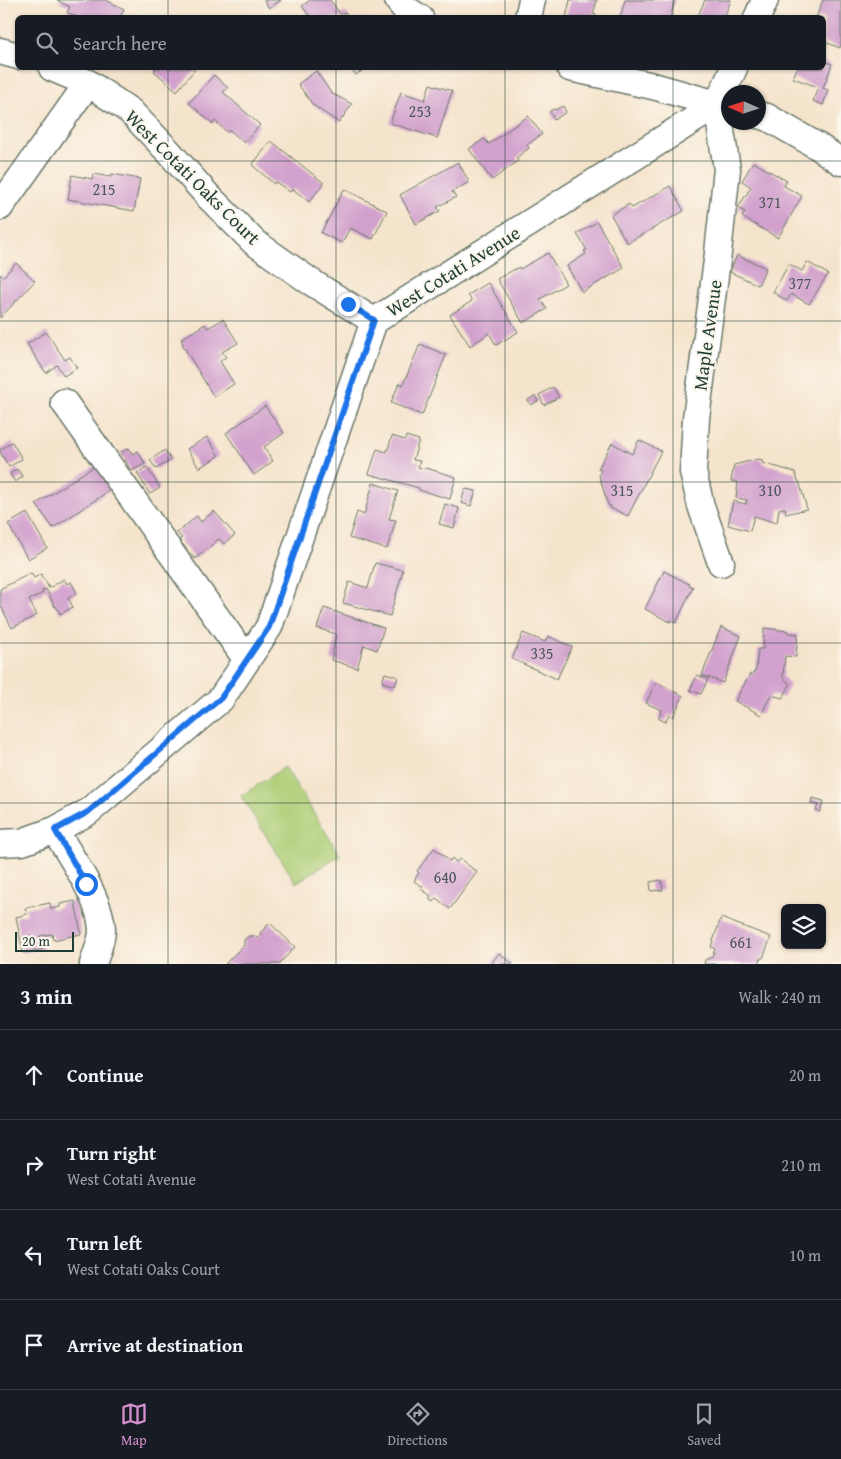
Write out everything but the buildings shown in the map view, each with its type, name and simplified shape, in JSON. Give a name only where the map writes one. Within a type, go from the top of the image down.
[{"type":"street","points":[[398,0],[404,8],[415,15]]},
{"type":"street","points":[[529,15],[532,0]]},
{"type":"street","points":[[758,15],[765,0]]},
{"type":"street","points":[[0,51],[15,55]]},
{"type":"street","name":"West Cotati Oaks Court","points":[[57,70],[88,83],[130,112],[208,196],[254,242],[311,282],[374,320]]},
{"type":"street","points":[[579,70],[654,86],[721,105]]},
{"type":"street","points":[[729,85],[733,70]]},
{"type":"street","points":[[0,207],[88,83]]},
{"type":"street","name":"West Cotati Avenue","points":[[0,843],[22,842],[55,830],[88,812],[221,698],[269,627],[374,320],[721,107]]},
{"type":"street","points":[[766,116],[841,162]]},
{"type":"street","name":"Maple Avenue","points":[[721,563],[701,506],[693,472],[696,418],[727,169],[725,130]]},
{"type":"street","points":[[64,402],[247,660]]},
{"type":"street","points":[[55,830],[99,910],[102,932],[93,964]]},
{"type":"green space","points":[[285,767],[340,855],[296,883],[241,796]]},
{"type":"route","points":[[86,884],[55,830],[88,812],[221,698],[269,627],[374,320],[348,304]]}]
